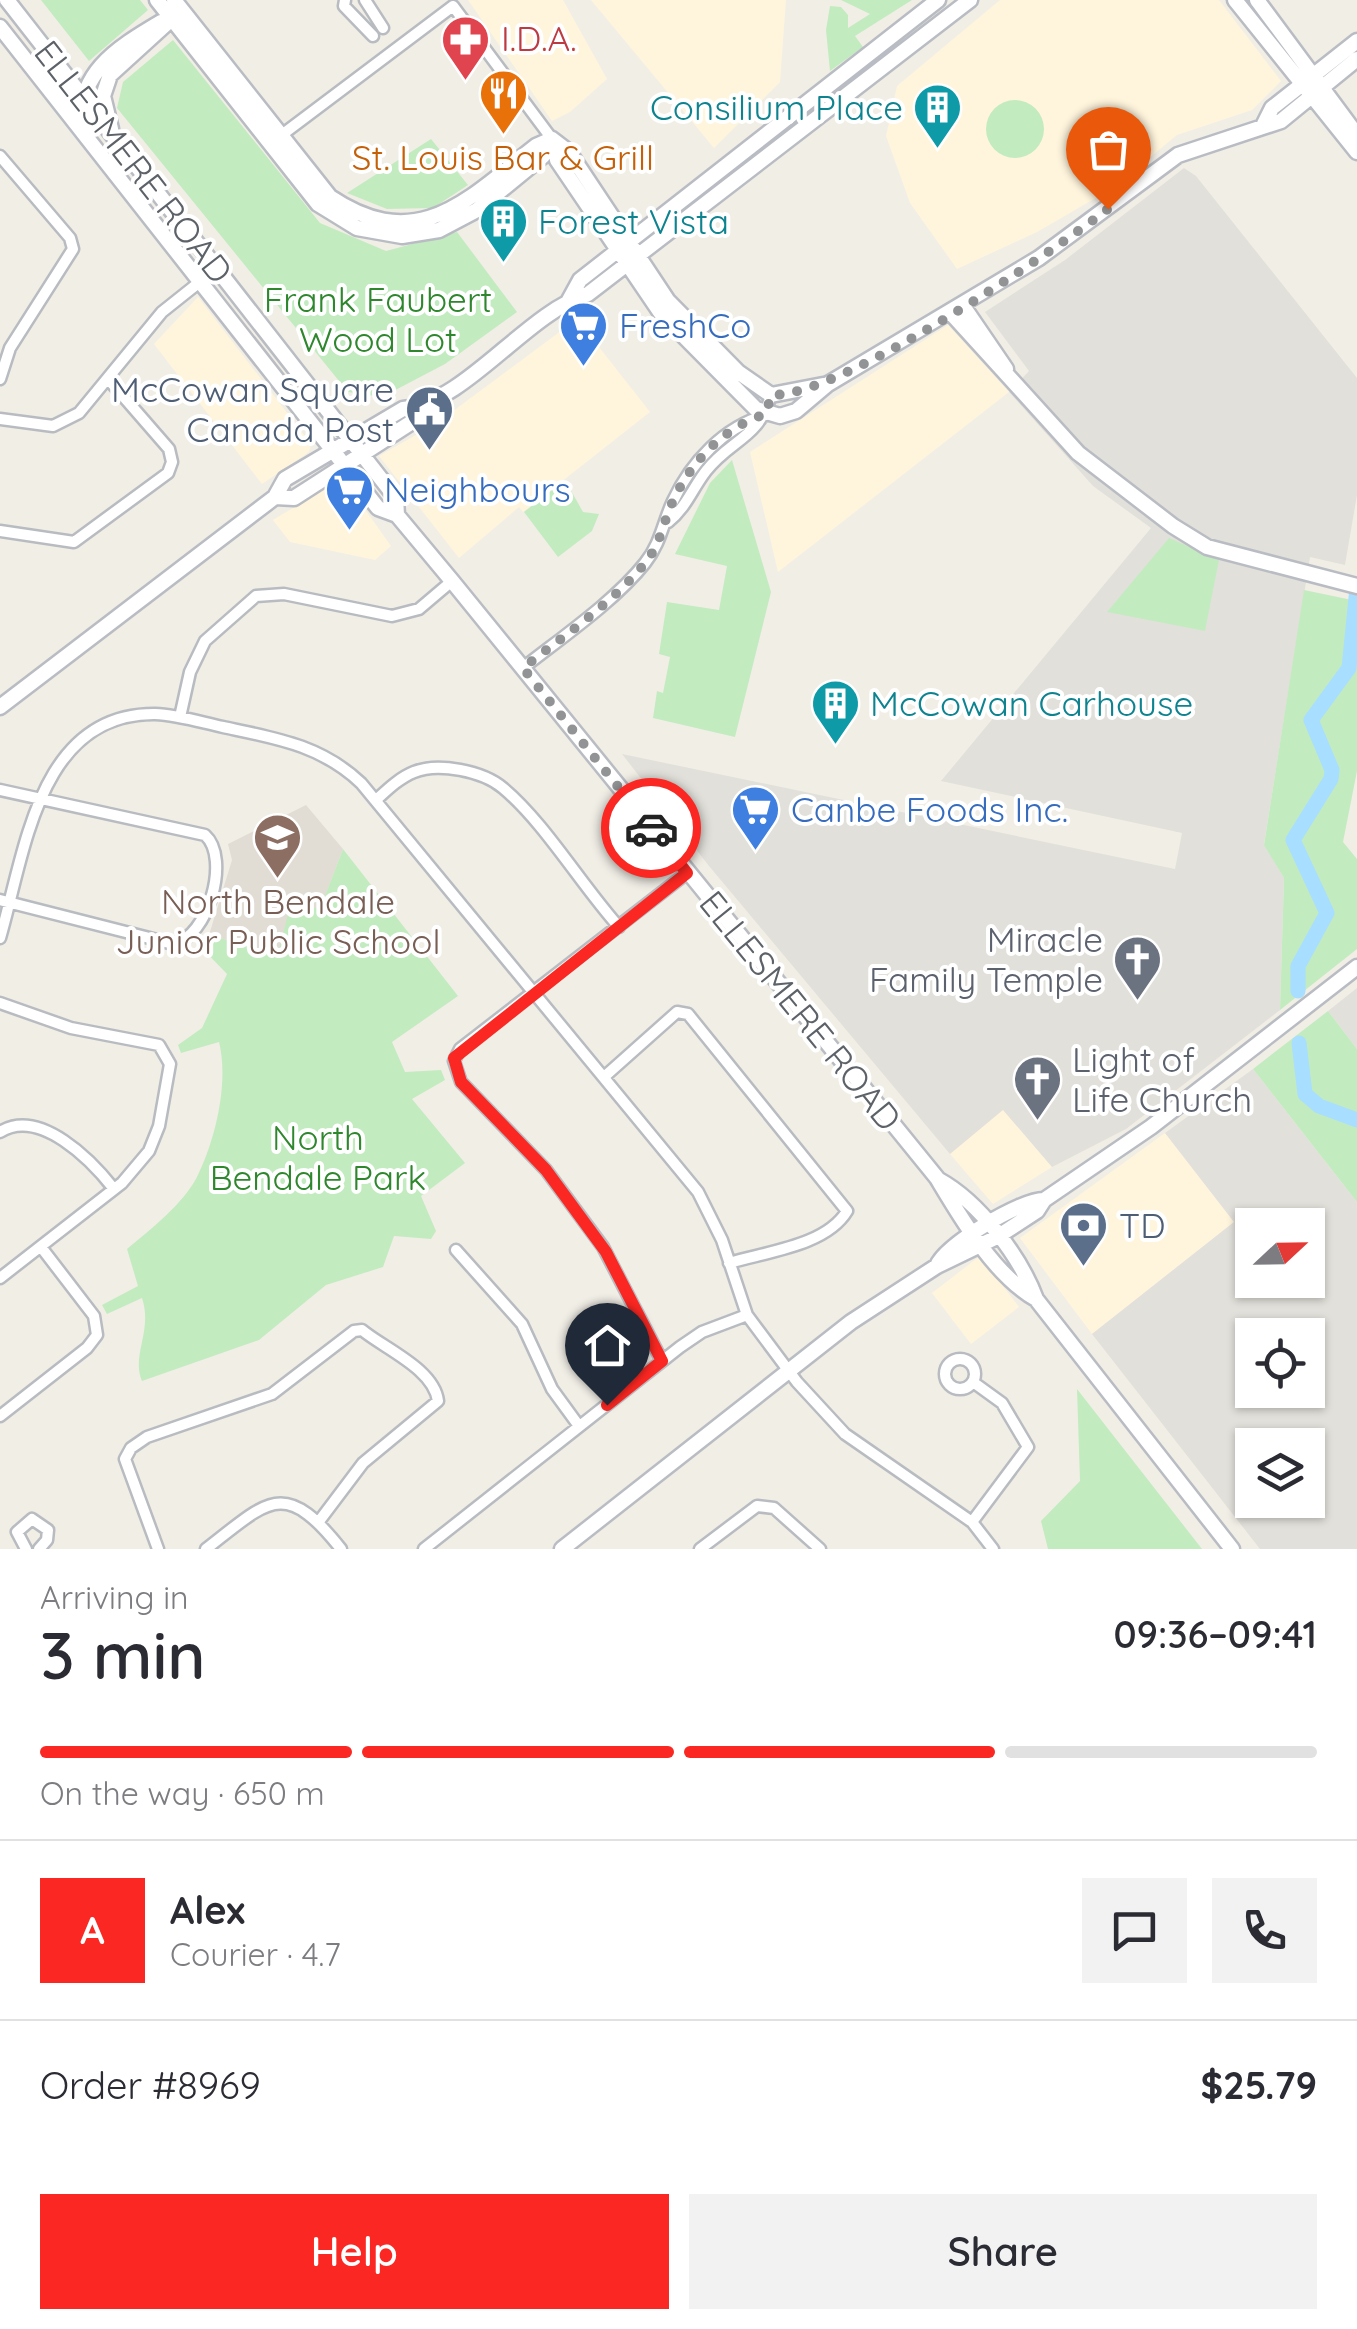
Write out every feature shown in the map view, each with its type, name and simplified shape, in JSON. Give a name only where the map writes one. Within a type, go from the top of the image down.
[{"type":"main road","name":"ELLESMERE ROAD","points":[[7,0],[396,498],[396,515]]},
{"type":"main road","points":[[157,0],[175,9],[276,140],[330,197],[360,217],[389,224],[436,219],[536,146],[552,140],[557,160],[676,319],[766,414],[796,412],[828,384],[1072,236],[1178,155],[1264,124],[1281,122],[1357,59]]},
{"type":"main road","points":[[569,300],[580,280],[938,0]]},
{"type":"main road","points":[[0,706],[275,497],[285,479],[402,409],[418,407],[479,369],[569,300],[588,294],[970,0]]},
{"type":"main road","points":[[1235,0],[1357,152]]},
{"type":"main road","points":[[1257,0],[1357,134]]},
{"type":"main road","points":[[86,136],[83,98],[95,70],[175,9]]},
{"type":"main road","points":[[114,138],[103,96],[110,74],[175,9]]},
{"type":"main road","name":"ELLESMERE ROAD","points":[[0,27],[378,508],[396,515],[939,1180],[960,1192],[986,1235],[1029,1281],[1036,1299],[1232,1549]]},
{"type":"main road","points":[[1264,124],[1272,108],[1357,40]]},
{"type":"main road","points":[[957,309],[1011,378],[1100,473],[1207,547],[1352,584]]},
{"type":"main road","points":[[728,371],[771,395],[828,384]]},
{"type":"main road","points":[[275,497],[294,498],[412,422],[418,407]]},
{"type":"main road","points":[[562,1549],[851,1322],[937,1266],[941,1255],[1037,1211],[1044,1200],[1152,1127],[1357,967]]},
{"type":"street","points":[[345,0],[344,6],[378,32],[365,0]]},
{"type":"street","points":[[276,140],[453,6],[552,140]]},
{"type":"street","points":[[0,156],[70,238],[73,249],[10,348],[0,380]]},
{"type":"street","points":[[0,419],[32,426],[63,422],[79,413],[162,312],[216,269]]},
{"type":"street","points":[[0,531],[74,542],[168,473],[172,462],[169,449],[109,380]]},
{"type":"street","points":[[523,668],[644,565],[667,523],[682,511],[706,470],[758,428],[771,395]]},
{"type":"street","points":[[180,717],[190,672],[205,641],[256,596],[284,594],[392,616],[419,609],[452,581]]},
{"type":"street","points":[[0,938],[5,901],[55,766],[90,734],[142,715],[180,717],[304,745],[340,764],[376,800],[698,1192],[747,1315],[788,1371],[846,1434],[972,1522],[993,1549]]},
{"type":"street","points":[[376,800],[406,776],[424,769],[446,769],[492,780],[516,802],[619,927]]},
{"type":"street","points":[[0,790],[204,835],[216,848],[219,862],[200,927],[189,940],[173,944],[5,901]]},
{"type":"street","points":[[662,1361],[647,1339],[615,1265],[546,1170],[457,1074],[454,1058],[460,1049],[687,873]]},
{"type":"street","points":[[0,1003],[71,1028],[159,1045],[168,1054],[155,1138],[134,1170],[0,1278]]},
{"type":"street","points":[[604,1077],[671,1015],[688,1014],[847,1211],[835,1226],[820,1235],[729,1262]]},
{"type":"street","points":[[0,1132],[24,1126],[78,1146],[114,1188]]},
{"type":"street","points":[[0,1416],[88,1348],[97,1335],[94,1316],[41,1247]]},
{"type":"street","points":[[456,1250],[522,1324],[552,1389],[579,1426]]},
{"type":"street","points":[[424,1549],[702,1332],[747,1315]]},
{"type":"street","points":[[158,1549],[125,1459],[131,1448],[141,1440],[272,1394],[354,1331],[362,1330],[424,1376],[437,1391],[438,1401],[363,1463],[320,1520]]},
{"type":"street","points":[[972,1522],[1028,1447],[1002,1403],[973,1382]]},
{"type":"street","points":[[206,1549],[268,1505],[301,1508],[320,1520],[341,1549]]},
{"type":"street","points":[[700,1549],[756,1506],[774,1508],[820,1549]]},
{"type":"street","points":[[26,1549],[18,1532],[32,1519],[48,1530],[48,1540],[39,1549]]},
{"type":"shaded area","points":[[468,0],[563,0],[607,79],[570,112],[552,121]]},
{"type":"shaded area","points":[[591,0],[786,0],[780,82],[714,148]]},
{"type":"shaded area","points":[[1000,0],[1219,0],[1281,81],[1252,110],[1177,135],[1113,188],[1037,232],[957,269],[910,203],[886,136],[897,86]]},
{"type":"shaded area","points":[[1184,168],[1196,176],[1357,378],[1357,495],[1345,565],[1310,557],[1264,844],[1284,878],[1280,1010],[1126,1129],[1052,1167],[1003,1110],[950,1154],[709,866],[622,754],[1175,869],[1182,833],[941,781],[1151,528],[1093,486],[1009,392],[1029,371],[985,312],[1065,260]]},
{"type":"shaded area","points":[[198,297],[311,444],[309,452],[262,484],[154,344]]},
{"type":"shaded area","points":[[577,319],[650,412],[523,512],[519,507],[459,558],[379,456],[437,423]]},
{"type":"shaded area","points":[[948,325],[1009,392],[778,572],[750,452]]},
{"type":"shaded area","points":[[336,482],[349,487],[391,546],[375,560],[290,542],[273,520]]},
{"type":"shaded area","name":"North Bendale Junior Public School","points":[[306,805],[343,849],[320,910],[278,954],[209,935],[232,860],[228,844]]},
{"type":"shaded area","points":[[1357,988],[1357,1049],[1328,1011]]},
{"type":"shaded area","points":[[1253,1069],[1357,1202],[1357,1549],[1260,1549],[1236,1518],[1325,1518],[1325,1428],[1235,1428],[1235,1517],[1092,1334],[1234,1222],[1165,1133]]},
{"type":"shaded area","points":[[1003,1109],[1052,1167],[993,1204],[950,1154]]},
{"type":"shaded area","points":[[1165,1133],[1234,1222],[1092,1334],[1020,1238]]},
{"type":"shaded area","points":[[980,1256],[1019,1307],[971,1344],[932,1293]]},
{"type":"green space","points":[[41,0],[140,0],[148,10],[89,61]]},
{"type":"green space","points":[[841,0],[912,0],[855,36],[863,47],[830,71],[826,30],[830,6],[841,7],[848,15],[848,28],[870,14]]},
{"type":"green space","name":"Frank Faubert Wood Lot","points":[[173,40],[320,223],[386,251],[457,232],[517,312],[445,364],[382,397],[348,392],[117,108],[123,82]]},
{"type":"green space","points":[[1015,100],[1035,109],[1044,129],[1035,149],[1015,158],[995,149],[986,129],[995,109]]},
{"type":"green space","points":[[431,139],[468,185],[433,208],[387,209],[347,193]]},
{"type":"green space","points":[[732,460],[771,592],[735,737],[653,718],[657,691],[663,693],[670,657],[659,654],[667,602],[719,610],[727,566],[675,554],[710,483]]},
{"type":"green space","points":[[565,480],[583,512],[599,514],[592,531],[558,557],[524,512]]},
{"type":"green space","points":[[1169,538],[1219,560],[1205,631],[1107,612]]},
{"type":"green space","points":[[1304,590],[1357,601],[1357,771],[1343,842],[1357,859],[1357,949],[1280,1010],[1284,878],[1264,845]]},
{"type":"green space","name":"North Bendale Park","points":[[343,849],[458,996],[392,1042],[405,1072],[441,1070],[445,1080],[412,1099],[465,1163],[421,1196],[436,1231],[431,1239],[394,1236],[383,1267],[326,1285],[259,1340],[142,1381],[142,1298],[107,1314],[102,1305],[138,1286],[127,1249],[191,1187],[215,1128],[222,1074],[219,1042],[181,1053],[178,1045],[202,1028],[227,974],[200,946],[209,935],[278,954],[291,902],[320,909]]},
{"type":"green space","points":[[1328,1011],[1357,1049],[1357,1202],[1253,1069]]},
{"type":"green space","points":[[1077,1389],[1202,1549],[1048,1549],[1041,1521],[1080,1481]]},
{"type":"waterway","points":[[1298,991],[1298,966],[1327,913],[1293,840],[1331,779],[1332,770],[1311,720],[1349,668],[1357,588]]},
{"type":"waterway","points":[[1299,1043],[1305,1094],[1319,1106],[1357,1120]]},
{"type":"way so far","points":[[651,828],[523,668],[644,565],[662,537],[672,502],[704,453],[746,421],[766,414],[771,395],[782,396],[828,384],[972,301],[1108,209]]},
{"type":"place","name":"I.D.A.","points":[[466,82]]},
{"type":"place","name":"St. Louis Bar & Grill","points":[[503,136]]},
{"type":"place","name":"Consilium Place","points":[[938,150]]},
{"type":"place","name":"Forest Vista","points":[[503,264]]},
{"type":"place","name":"FreshCo","points":[[584,368]]},
{"type":"place","name":"McCowan Square Canada Post","points":[[429,452]]},
{"type":"place","name":"Neighbours","points":[[349,532]]},
{"type":"place","name":"McCowan Carhouse","points":[[835,746]]},
{"type":"place","name":"Canbe Foods Inc.","points":[[756,852]]},
{"type":"place","name":"North Bendale Junior Public School","points":[[278,880]]},
{"type":"place","name":"Miracle Family Temple","points":[[1138,1002]]},
{"type":"place","name":"Light of Life Church","points":[[1037,1122]]},
{"type":"place","name":"TD","points":[[1084,1268]]},
{"type":"route","points":[[607,1405],[662,1361],[647,1339],[615,1265],[546,1170],[461,1082],[454,1058],[460,1049],[687,873],[651,828]]}]
